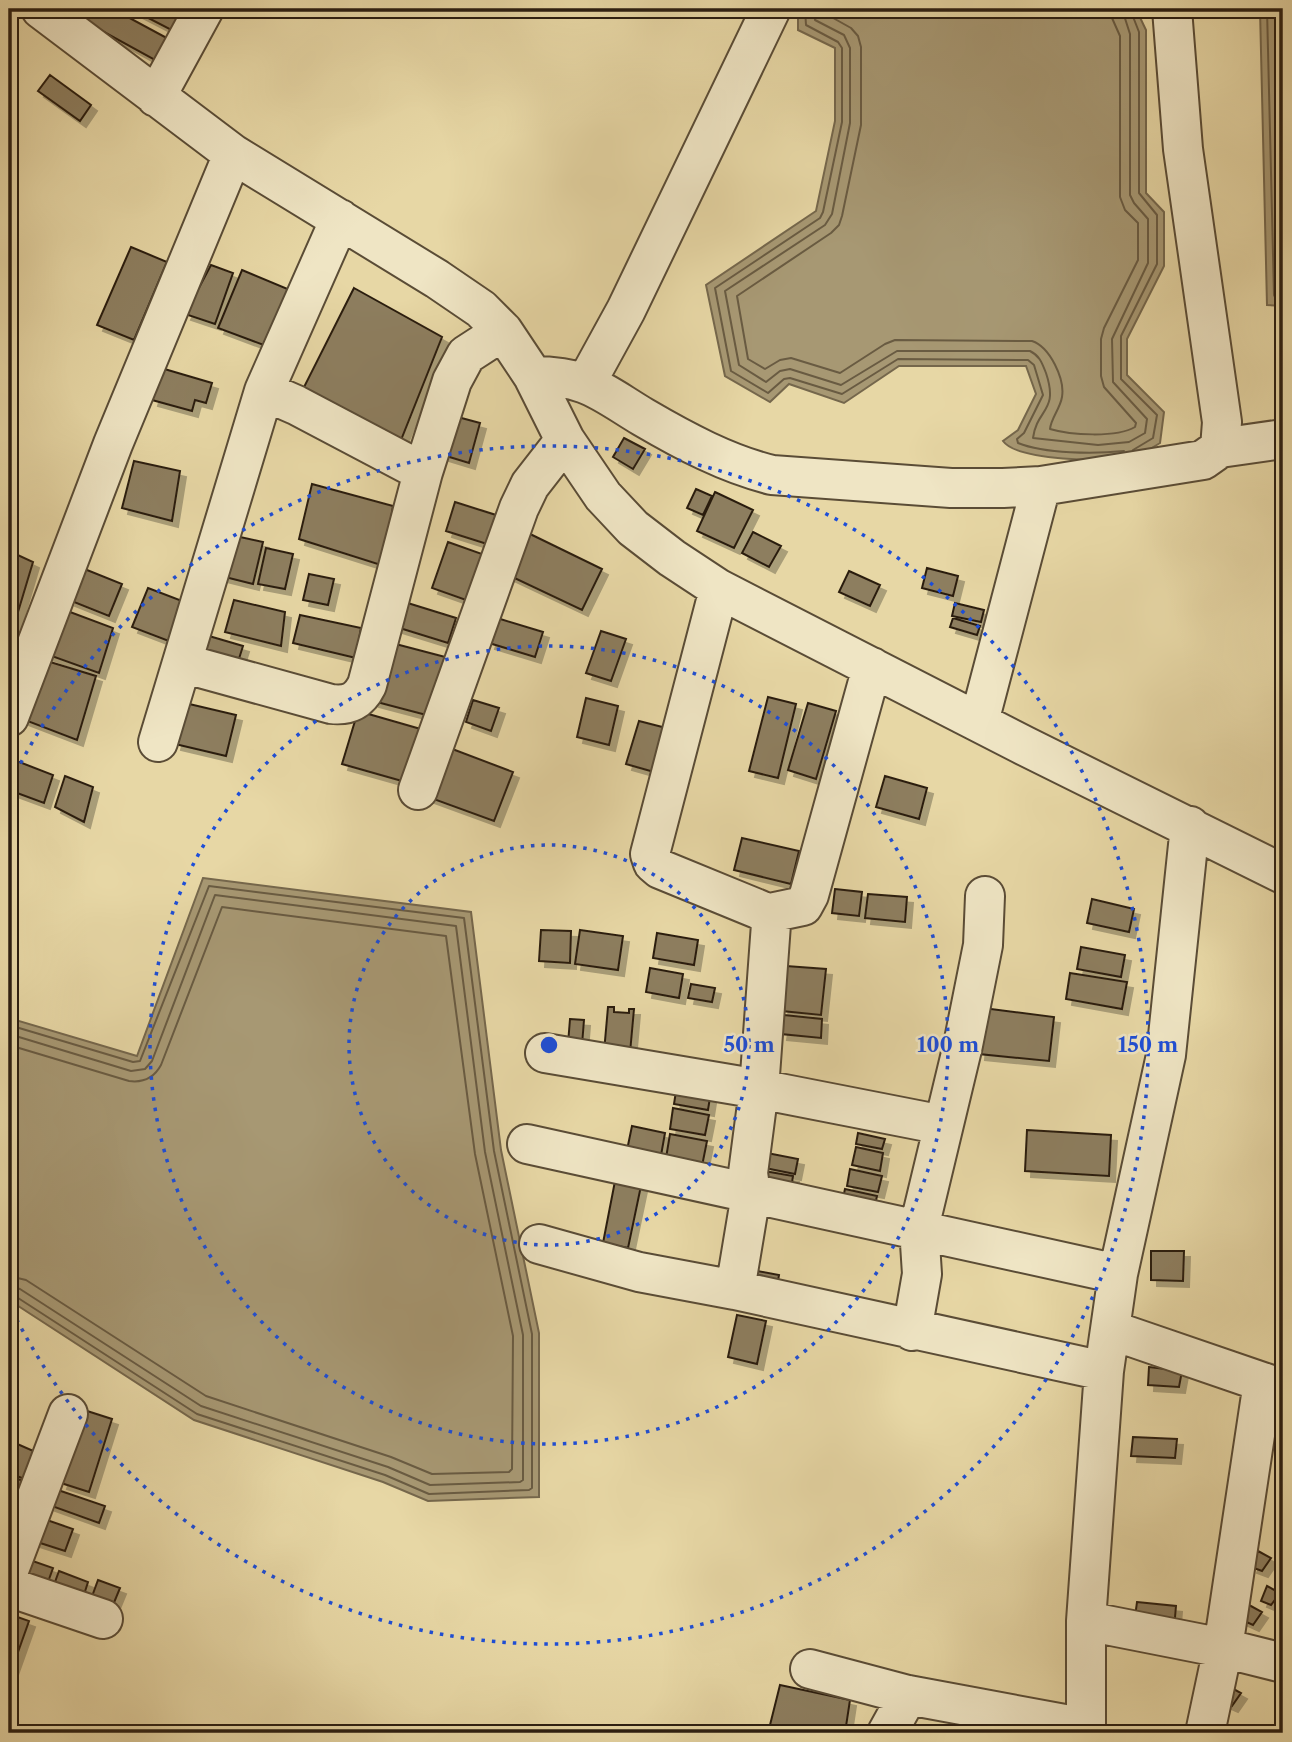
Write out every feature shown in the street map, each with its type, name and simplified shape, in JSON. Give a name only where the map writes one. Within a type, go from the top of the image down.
[{"type":"street","points":[[41,9],[233,154],[470,301],[503,331],[533,376],[565,440],[603,496],[633,528],[672,558],[719,589],[1283,874]]},
{"type":"street","points":[[156,97],[204,9]]},
{"type":"street","points":[[586,383],[626,310],[771,9]]},
{"type":"street","points":[[1172,9],[1183,149],[1222,422],[1220,448]]},
{"type":"street","points":[[9,718],[113,444],[233,154]]},
{"type":"street","points":[[158,742],[264,391],[340,219]]},
{"type":"street","points":[[182,663],[331,704],[352,703],[362,695],[367,685],[423,472],[452,381],[466,355],[503,331]]},
{"type":"street","points":[[533,376],[555,376],[586,383],[723,459],[772,475],[951,488],[1041,486],[1203,460],[1220,448],[1283,439]]},
{"type":"street","points":[[264,391],[423,472]]},
{"type":"street","points":[[418,790],[519,508],[530,485],[565,440]]},
{"type":"street","points":[[979,722],[1041,486]]},
{"type":"street","points":[[719,589],[650,854],[653,863],[660,869],[765,914],[771,923],[759,1089],[748,1173],[751,1194],[735,1290]]},
{"type":"street","points":[[765,914],[803,906],[809,895],[872,667]]},
{"type":"street","points":[[810,1669],[908,1695],[1086,1731],[1086,1621],[1104,1371],[1118,1274],[1166,1055],[1190,826]]},
{"type":"street","points":[[912,1331],[922,1274],[919,1228],[983,945],[985,896]]},
{"type":"street","points":[[545,1053],[759,1089],[943,1125]]},
{"type":"street","points":[[527,1144],[919,1228],[1118,1274]]},
{"type":"street","points":[[539,1244],[639,1272],[735,1290],[1104,1371]]},
{"type":"street","points":[[1111,1330],[1273,1386],[1205,1733]]},
{"type":"street","points":[[9,1570],[68,1414]]},
{"type":"street","points":[[9,1587],[103,1619]]},
{"type":"street","points":[[1086,1621],[1223,1648],[1283,1663]]},
{"type":"street","points":[[887,1733],[908,1695]]},
{"type":"water","points":[[798,9],[1136,9],[1146,30],[1146,193],[1164,212],[1164,266],[1127,339],[1127,375],[1164,412],[1160,443],[1135,457],[1102,460],[1043,456],[1011,448],[1003,441],[1018,430],[1036,394],[1026,366],[899,366],[844,403],[789,384],[770,402],[725,376],[706,285],[816,211],[835,121],[835,48],[798,30]]},
{"type":"water","points":[[1260,9],[1283,9],[1283,306],[1267,305]]},
{"type":"water","points":[[203,878],[471,912],[501,1150],[539,1333],[539,1497],[428,1501],[383,1482],[194,1420],[9,1300],[9,1018],[137,1056]]},
{"type":"building","points":[[76,9],[113,9],[176,43],[164,65],[73,15]]},
{"type":"building","points":[[131,9],[180,9],[192,15],[181,35]]},
{"type":"building","points":[[50,75],[91,105],[80,121],[38,91]]},
{"type":"building","points":[[131,247],[167,262],[134,340],[97,325]]},
{"type":"building","points":[[211,265],[233,273],[215,324],[185,314]]},
{"type":"building","points":[[242,270],[290,290],[269,347],[218,328]]},
{"type":"building","points":[[354,288],[442,337],[397,450],[300,395]]},
{"type":"building","points":[[161,368],[212,383],[206,403],[195,400],[192,411],[152,400]]},
{"type":"building","points":[[454,416],[480,423],[469,463],[443,455]]},
{"type":"building","points":[[624,438],[645,449],[633,469],[613,457]]},
{"type":"building","points":[[134,461],[180,471],[172,521],[122,508]]},
{"type":"building","points":[[312,484],[393,506],[384,566],[299,539]]},
{"type":"building","points":[[696,489],[712,496],[703,515],[687,508]]},
{"type":"building","points":[[715,492],[753,510],[734,548],[697,531]]},
{"type":"building","points":[[455,502],[496,515],[487,544],[446,531]]},
{"type":"building","points":[[526,532],[602,569],[582,610],[506,574]]},
{"type":"building","points":[[753,532],[781,546],[769,567],[742,553]]},
{"type":"building","points":[[231,535],[263,542],[253,584],[221,576]]},
{"type":"building","points":[[448,542],[482,554],[466,600],[432,588]]},
{"type":"building","points":[[266,548],[293,554],[285,589],[258,584]]},
{"type":"building","points":[[9,551],[33,562],[9,642]]},
{"type":"building","points":[[82,568],[122,584],[109,616],[69,600]]},
{"type":"building","points":[[927,568],[958,576],[953,596],[922,588]]},
{"type":"building","points":[[849,571],[880,585],[870,606],[839,592]]},
{"type":"building","points":[[309,574],[334,579],[328,605],[303,600]]},
{"type":"building","points":[[148,588],[190,604],[174,643],[132,627]]},
{"type":"building","points":[[234,600],[285,612],[281,646],[225,632]]},
{"type":"building","points":[[398,600],[456,618],[448,643],[390,625]]},
{"type":"building","points":[[955,603],[984,610],[981,622],[952,616]]},
{"type":"building","points":[[62,609],[113,628],[99,673],[46,654]]},
{"type":"building","points":[[300,615],[361,628],[356,658],[293,643]]},
{"type":"building","points":[[497,618],[543,632],[535,657],[489,643]]},
{"type":"building","points":[[953,618],[980,626],[977,635],[950,627]]},
{"type":"building","points":[[601,631],[626,639],[611,681],[586,673]]},
{"type":"building","points":[[209,636],[243,646],[237,665],[204,656]]},
{"type":"building","points":[[388,642],[449,658],[434,717],[373,701]]},
{"type":"building","points":[[37,658],[96,676],[77,740],[17,717]]},
{"type":"building","points":[[768,697],[796,704],[778,778],[749,771]]},
{"type":"building","points":[[586,698],[618,706],[609,745],[577,737]]},
{"type":"building","points":[[473,700],[499,708],[491,731],[466,722]]},
{"type":"building","points":[[185,703],[236,715],[226,756],[175,744]]},
{"type":"building","points":[[808,703],[836,711],[816,779],[788,770]]},
{"type":"building","points":[[358,711],[431,732],[416,785],[342,764]]},
{"type":"building","points":[[639,721],[674,730],[661,774],[626,764]]},
{"type":"building","points":[[447,747],[513,772],[494,821],[428,797]]},
{"type":"building","points":[[9,758],[53,775],[44,803],[9,790]]},
{"type":"building","points":[[65,776],[93,787],[84,822],[55,807]]},
{"type":"building","points":[[885,776],[927,788],[919,819],[876,807]]},
{"type":"building","points":[[742,838],[799,851],[791,884],[734,870]]},
{"type":"building","points":[[835,889],[862,892],[859,916],[832,913]]},
{"type":"building","points":[[868,894],[907,897],[905,922],[865,918]]},
{"type":"building","points":[[1092,899],[1134,909],[1129,932],[1087,923]]},
{"type":"building","points":[[541,930],[571,931],[570,963],[539,961]]},
{"type":"building","points":[[580,930],[623,936],[618,970],[575,964]]},
{"type":"building","points":[[657,933],[698,940],[694,965],[653,958]]},
{"type":"building","points":[[1081,947],[1125,955],[1121,977],[1077,969]]},
{"type":"building","points":[[786,966],[826,969],[821,1015],[782,1011]]},
{"type":"building","points":[[650,968],[683,974],[679,998],[646,992]]},
{"type":"building","points":[[1070,973],[1127,982],[1122,1009],[1066,999]]},
{"type":"building","points":[[691,984],[715,988],[712,1002],[688,998]]},
{"type":"building","points":[[608,1007],[614,1007],[614,1012],[629,1013],[629,1009],[634,1009],[630,1053],[604,1052]]},
{"type":"building","points":[[983,1008],[1054,1017],[1049,1061],[979,1054]]},
{"type":"building","points":[[784,1015],[822,1019],[821,1038],[781,1034]]},
{"type":"building","points":[[570,1019],[584,1020],[582,1045],[568,1044]]},
{"type":"building","points":[[677,1085],[711,1091],[708,1110],[674,1104]]},
{"type":"building","points":[[673,1108],[709,1115],[705,1135],[670,1129]]},
{"type":"building","points":[[632,1126],[665,1133],[660,1161],[626,1155]]},
{"type":"building","points":[[1027,1130],[1111,1135],[1109,1176],[1025,1171]]},
{"type":"building","points":[[858,1133],[885,1139],[882,1149],[856,1144]]},
{"type":"building","points":[[670,1134],[707,1141],[701,1171],[665,1164]]},
{"type":"building","points":[[856,1147],[883,1153],[880,1171],[852,1165]]},
{"type":"building","points":[[767,1153],[798,1159],[795,1174],[765,1168]]},
{"type":"building","points":[[850,1169],[882,1176],[878,1192],[847,1186]]},
{"type":"building","points":[[764,1171],[793,1176],[791,1189],[762,1183]]},
{"type":"building","points":[[616,1176],[642,1181],[628,1248],[603,1243]]},
{"type":"building","points":[[845,1189],[877,1196],[873,1214],[841,1207]]},
{"type":"building","points":[[1151,1251],[1184,1251],[1183,1281],[1151,1280]]},
{"type":"building","points":[[752,1270],[779,1275],[776,1292],[749,1287]]},
{"type":"building","points":[[737,1315],[766,1321],[757,1364],[728,1357]]},
{"type":"building","points":[[1149,1367],[1182,1371],[1179,1387],[1148,1385]]},
{"type":"building","points":[[84,1410],[112,1419],[89,1492],[61,1483]]},
{"type":"building","points":[[1133,1437],[1177,1439],[1175,1458],[1131,1456]]},
{"type":"building","points":[[15,1443],[38,1453],[27,1480],[9,1473],[9,1457]]},
{"type":"building","points":[[9,1476],[29,1483],[22,1501],[9,1496]]},
{"type":"building","points":[[55,1489],[105,1506],[99,1523],[49,1505]]},
{"type":"building","points":[[41,1518],[73,1529],[65,1551],[34,1541]]},
{"type":"building","points":[[1258,1551],[1271,1558],[1262,1571],[1251,1567]]},
{"type":"building","points":[[24,1558],[53,1568],[44,1593],[15,1582]]},
{"type":"building","points":[[59,1571],[88,1582],[81,1604],[51,1593]]},
{"type":"building","points":[[98,1580],[120,1588],[111,1610],[90,1602]]},
{"type":"building","points":[[1267,1586],[1280,1593],[1271,1605],[1261,1601]]},
{"type":"building","points":[[1137,1602],[1176,1606],[1174,1629],[1134,1624]]},
{"type":"building","points":[[1249,1605],[1262,1612],[1253,1625],[1242,1620]]},
{"type":"building","points":[[9,1614],[29,1621],[12,1669],[9,1668]]},
{"type":"building","points":[[1283,1677],[1283,1696],[1276,1692]]},
{"type":"building","points":[[780,1685],[850,1700],[845,1733],[808,1733],[770,1725]]},
{"type":"building","points":[[1228,1686],[1241,1693],[1232,1706],[1221,1701]]}]
